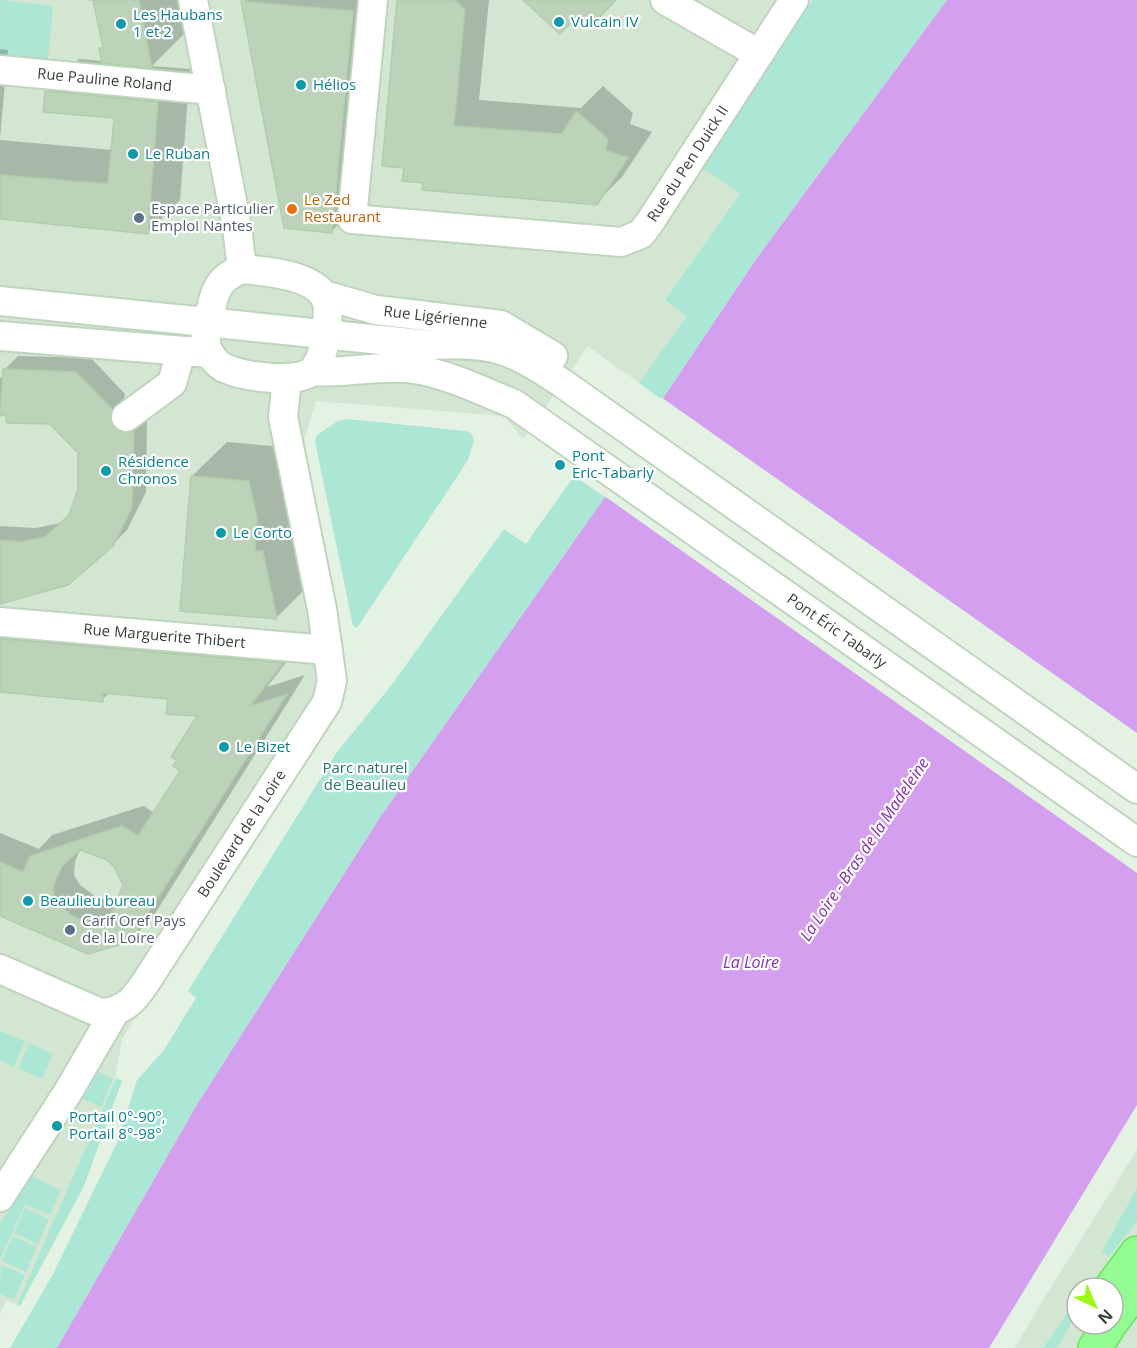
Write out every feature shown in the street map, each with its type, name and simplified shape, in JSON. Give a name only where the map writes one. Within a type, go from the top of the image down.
[{"type":"main road","points":[[1120,1276],[1137,1253]]},
{"type":"main road","points":[[1125,1304],[1137,1287]]},
{"type":"street","points":[[126,417],[172,382],[195,352],[206,344],[207,323],[219,282],[242,269],[237,227],[193,0]]},
{"type":"street","name":"Rue du Pen Duick II","points":[[373,0],[352,219],[603,242],[632,240],[650,222],[794,0]]},
{"type":"street","points":[[665,0],[759,54]]},
{"type":"street","name":"Rue Pauline Roland","points":[[0,70],[211,90]]},
{"type":"street","name":"Rue Ligérienne","points":[[242,269],[265,271],[312,282],[324,295],[376,310],[501,325],[567,376]]},
{"type":"street","name":"Boulevard de la Loire","points":[[107,1013],[135,999],[327,702],[333,681],[322,609],[283,417],[300,375],[322,354],[328,310],[324,295]]},
{"type":"street","points":[[0,301],[430,345],[471,343],[494,347],[567,376],[1137,766]]},
{"type":"street","points":[[0,336],[195,352],[234,372],[300,375],[338,374],[364,368],[414,369],[479,389],[541,413]]},
{"type":"street","points":[[430,345],[513,386],[541,413],[1137,824]]},
{"type":"street","points":[[567,376],[1137,789]]},
{"type":"street","name":"Pont Éric Tabarly","points":[[541,413],[1137,842]]},
{"type":"street","name":"Rue Marguerite Thibert","points":[[0,622],[328,650]]},
{"type":"street","points":[[0,969],[107,1013],[68,1092],[0,1197]]},
{"type":"shaded area","points":[[0,0],[811,0],[702,167],[740,192],[665,300],[688,316],[639,383],[588,346],[523,439],[504,416],[316,401],[299,456],[332,620],[315,739],[122,1039],[115,1079],[18,1305],[6,1301],[0,1314]]},
{"type":"shaded area","points":[[1137,1150],[1137,1348],[1015,1348],[1041,1303]]},
{"type":"green space","points":[[0,0],[53,6],[47,68],[0,63]]},
{"type":"green space","points":[[812,0],[947,0],[757,258],[662,400],[639,383],[687,316],[665,300],[740,193],[702,168]]},
{"type":"green space","points":[[348,419],[465,431],[471,433],[474,440],[468,460],[357,628],[353,626],[315,441],[317,435],[338,421]]},
{"type":"green space","name":"Parc naturel de Beaulieu","points":[[574,476],[605,497],[381,816],[198,1103],[57,1348],[10,1348],[52,1276],[117,1143],[137,1080],[164,1050],[196,998],[188,991],[337,752],[390,687],[504,529],[526,544]]},
{"type":"green space","points":[[0,1031],[25,1041],[14,1067],[0,1060]]},
{"type":"green space","points":[[29,1043],[53,1054],[42,1079],[18,1068]]},
{"type":"green space","points":[[99,1072],[113,1079],[101,1107],[81,1098]]},
{"type":"green space","points":[[116,1078],[122,1081],[84,1186],[20,1306],[17,1305]]},
{"type":"green space","points":[[31,1176],[61,1190],[50,1215],[25,1204],[0,1260],[0,1223]]},
{"type":"green space","points":[[1137,1188],[1137,1221],[1109,1257],[1102,1252]]},
{"type":"green space","points":[[25,1208],[49,1219],[38,1244],[14,1233]]},
{"type":"green space","points":[[13,1236],[37,1247],[26,1272],[2,1261]]},
{"type":"green space","points":[[1,1265],[25,1275],[14,1300],[0,1294]]},
{"type":"green space","points":[[1065,1317],[1065,1334],[1057,1348],[1043,1348]]},
{"type":"water","name":"La Loire","points":[[947,0],[1137,0],[1137,1105],[989,1348],[57,1348],[198,1103],[381,816],[605,497],[662,400],[757,258]]},
{"type":"pier","points":[[661,397],[1137,733],[1137,873],[603,495]]},
{"type":"building","name":"Les Haubans 1 et 2","points":[[93,0],[139,0],[152,68],[102,63],[99,48],[103,48]]},
{"type":"building","points":[[397,0],[455,0],[465,10],[454,126],[562,134],[576,111],[608,139],[605,150],[628,158],[597,205],[422,190],[423,183],[402,181],[404,168],[382,166]]},
{"type":"building","name":"Vulcain IV","points":[[523,0],[616,0],[590,27],[577,16],[560,34]]},
{"type":"building","name":"Hélios","points":[[241,1],[353,11],[332,233],[284,228]]},
{"type":"building","name":"Le Ruban","points":[[45,91],[158,102],[148,234],[0,219],[0,175],[108,184],[114,118],[43,112]]},
{"type":"building","name":"Résidence Chronos","points":[[3,369],[76,372],[112,409],[110,418],[113,427],[120,432],[134,432],[132,507],[113,546],[68,585],[0,604],[0,540],[20,542],[45,537],[69,515],[78,489],[78,453],[50,424],[7,423],[5,415],[0,416]]},
{"type":"building","name":"Le Corto","points":[[191,476],[249,481],[257,518],[255,551],[263,551],[277,619],[180,611]]},
{"type":"building","name":"Le Bizet","points":[[0,639],[283,663],[250,706],[287,694],[130,942],[88,954],[0,916],[0,862],[23,872],[30,856],[115,828],[122,826],[138,836],[180,771],[173,766],[177,760],[171,757],[197,716],[166,714],[168,699],[103,693],[103,702],[0,692]],"holes":[[[80,850],[107,860],[114,867],[123,885],[113,910],[101,926],[74,917],[60,906],[53,896],[54,884],[62,866]]]},
{"type":"place","name":"Vulcain IV","points":[[559,22]]},
{"type":"place","name":"Les Haubans 1 et 2","points":[[121,24]]},
{"type":"place","name":"Hélios","points":[[301,85]]},
{"type":"place","name":"Le Ruban","points":[[133,154]]},
{"type":"place","name":"Le Zed Restaurant","points":[[292,209]]},
{"type":"place","name":"Espace Particulier Emploi Nantes","points":[[139,218]]},
{"type":"place","name":"Pont Eric-Tabarly","points":[[560,465]]},
{"type":"place","name":"Résidence Chronos","points":[[106,471]]},
{"type":"place","name":"Le Corto","points":[[221,533]]},
{"type":"place","name":"Le Bizet","points":[[224,747]]},
{"type":"place","name":"Beaulieu bureau","points":[[28,901]]},
{"type":"place","name":"Carif Oref Pays de la Loire","points":[[70,930]]},
{"type":"place","name":"Portail 0°-90°, Portail 8°-98°","points":[[57,1126]]},
{"type":"water label","name":"La Loire - Bras de la Madeleine","points":[[864,849]]}]
